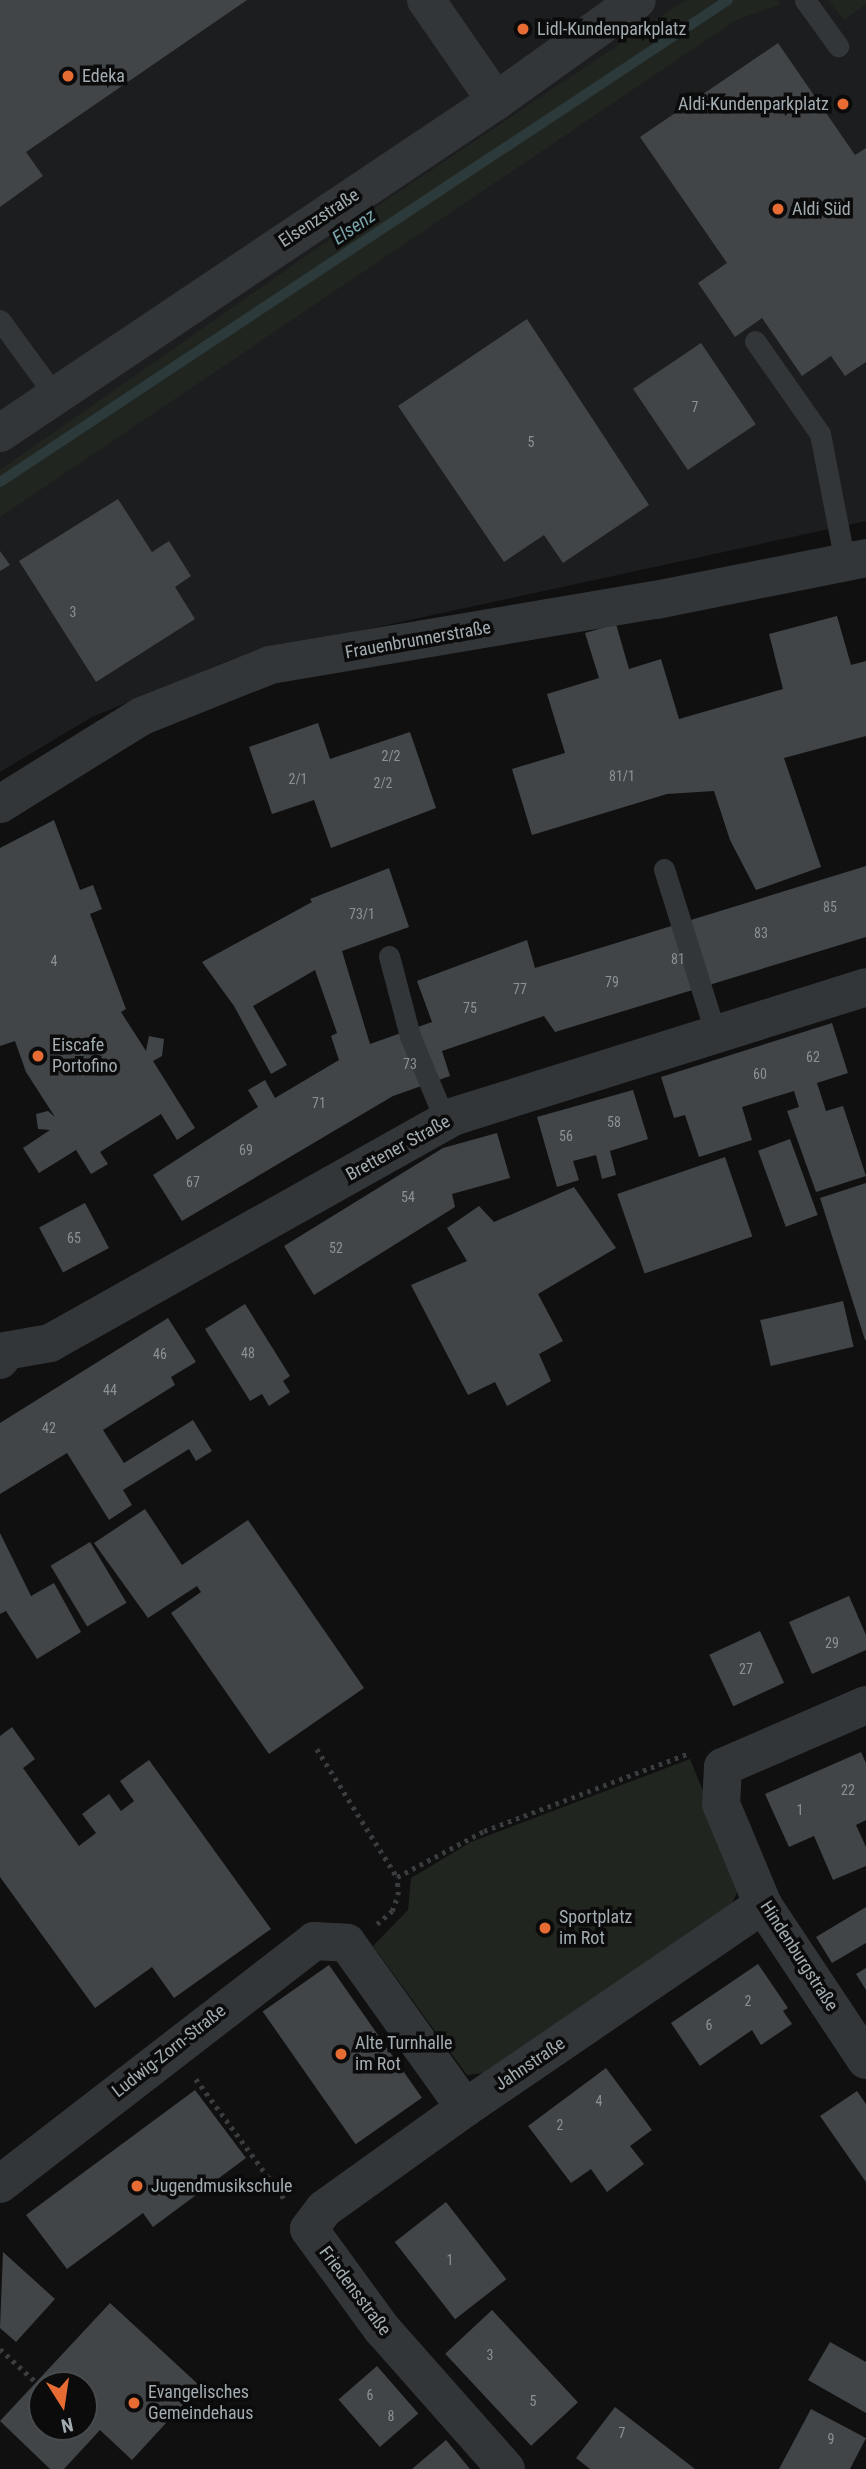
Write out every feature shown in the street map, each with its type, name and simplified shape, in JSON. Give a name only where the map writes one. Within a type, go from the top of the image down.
[{"type":"street","points":[[426,0],[496,101]]},
{"type":"street","name":"Elsenzstraße","points":[[0,433],[54,394],[496,101],[637,0]]},
{"type":"street","name":"Frauenbrunnerstraße","points":[[0,804],[142,716],[270,665],[656,600],[855,561]]},
{"type":"street","name":"Brettener Straße","points":[[2,1347],[50,1343],[445,1121],[716,1035],[864,995]]},
{"type":"street","points":[[723,1768],[866,1705]]},
{"type":"street","name":"Hindenburgstraße","points":[[723,1768],[721,1804],[764,1905],[866,2060]]},
{"type":"street","name":"Jahnstraße","points":[[465,2108],[764,1905]]},
{"type":"street","name":"Ludwig-Zorn-Straße","points":[[0,2184],[173,2047],[314,1941],[347,1943]]},
{"type":"street","points":[[347,1943],[465,2108]]},
{"type":"street","name":"Friedensstraße","points":[[465,2108],[324,2209],[309,2229],[382,2329],[506,2469]]},
{"type":"lane","points":[[805,0],[838,46]]},
{"type":"lane","points":[[0,320],[54,394]]},
{"type":"lane","points":[[755,341],[821,434],[855,561]]},
{"type":"lane","points":[[664,869],[716,1035]]},
{"type":"lane","points":[[389,956],[410,1036],[445,1121]]},
{"type":"path","points":[[317,1749],[397,1877],[398,1895],[392,1911],[359,1939],[347,1943]]},
{"type":"path","points":[[397,1877],[484,1831],[664,1759],[696,1751],[723,1768]]},
{"type":"path","points":[[173,2047],[267,2177]]},
{"type":"path","points":[[0,2350],[28,2375]]},
{"type":"shaded area","points":[[0,0],[866,0],[866,521],[235,658],[92,717],[0,772]]},
{"type":"shaded area","points":[[686,0],[778,0],[781,4],[736,20],[0,517],[0,470],[382,203]]},
{"type":"shaded area","points":[[828,0],[866,0],[866,4],[844,20]]},
{"type":"shaded area","name":"Sportplatz im Rot","points":[[690,1759],[741,1885],[731,1905],[491,2072],[467,2075],[373,1946],[408,1910],[411,1878],[471,1842]]},
{"type":"building","name":"Edeka","points":[[0,0],[247,0],[26,152],[43,176],[0,207]]},
{"type":"building","name":"Aldi Süd","points":[[778,43],[855,155],[866,148],[866,362],[845,376],[831,356],[802,376],[762,318],[735,337],[698,283],[727,263],[640,137]]},
{"type":"building","points":[[527,319],[649,505],[563,563],[544,535],[504,562],[398,406]]},
{"type":"building","points":[[701,343],[756,424],[688,470],[633,389]]},
{"type":"building","points":[[118,499],[152,552],[169,541],[191,576],[175,587],[195,619],[96,682],[19,561]]},
{"type":"building","points":[[0,551],[10,565],[0,571]]},
{"type":"building","points":[[837,616],[851,665],[866,661],[866,736],[784,758],[821,867],[756,890],[730,840],[714,791],[667,794],[532,835],[512,769],[565,753],[547,694],[599,678],[585,633],[616,624],[629,669],[661,659],[679,719],[783,689],[769,634]]},
{"type":"building","points":[[318,723],[330,759],[410,732],[436,808],[331,848],[314,800],[272,814],[249,747]]},
{"type":"building","points":[[54,820],[80,890],[93,885],[102,909],[90,914],[126,1009],[121,1012],[146,1051],[149,1036],[164,1039],[162,1056],[153,1061],[195,1128],[177,1140],[161,1114],[100,1152],[108,1164],[91,1174],[76,1150],[39,1173],[23,1148],[50,1130],[38,1129],[36,1114],[48,1111],[55,1117],[26,1072],[15,1041],[0,1046],[0,848]]},
{"type":"building","points":[[866,866],[866,937],[555,1032],[544,1016],[442,1051],[450,1076],[393,1096],[182,1221],[153,1175],[258,1107],[248,1090],[265,1080],[275,1098],[339,1060],[331,1036],[337,1033],[315,970],[253,1006],[287,1065],[271,1074],[234,1006],[202,962],[312,902],[310,899],[389,868],[409,927],[342,951],[370,1044],[432,1022],[417,981],[527,940],[535,968]]},
{"type":"building","points":[[832,1023],[848,1073],[817,1083],[826,1111],[843,1106],[866,1176],[816,1192],[787,1111],[799,1107],[794,1091],[742,1107],[752,1140],[699,1157],[685,1115],[674,1118],[661,1077]]},
{"type":"building","points":[[633,1090],[648,1139],[610,1151],[616,1175],[602,1179],[596,1155],[573,1161],[579,1180],[557,1187],[537,1117]]},
{"type":"building","points":[[497,1133],[510,1178],[452,1194],[455,1207],[314,1295],[284,1246],[443,1148]]},
{"type":"building","points":[[790,1139],[818,1215],[786,1227],[758,1151]]},
{"type":"building","points":[[725,1157],[752,1236],[645,1274],[617,1194]]},
{"type":"building","points":[[866,1183],[866,1340],[865,1340],[820,1198]]},
{"type":"building","points":[[574,1187],[616,1248],[538,1294],[563,1341],[539,1354],[551,1381],[507,1406],[495,1382],[468,1395],[411,1285],[467,1261],[447,1228],[479,1206],[494,1222]]},
{"type":"building","points":[[85,1203],[109,1248],[63,1272],[39,1227]]},
{"type":"building","points":[[843,1301],[854,1347],[771,1366],[760,1320]]},
{"type":"building","points":[[245,1304],[290,1376],[283,1381],[290,1392],[269,1406],[262,1394],[250,1401],[205,1329]]},
{"type":"building","points":[[168,1318],[196,1362],[171,1377],[175,1385],[103,1430],[124,1463],[193,1420],[212,1451],[196,1461],[189,1449],[123,1490],[132,1505],[109,1520],[67,1453],[0,1494],[0,1423]]},
{"type":"building","points":[[145,1509],[182,1565],[248,1520],[364,1688],[269,1754],[171,1613],[201,1592],[197,1586],[148,1618],[94,1543]]},
{"type":"building","points":[[0,1533],[31,1596],[54,1583],[81,1632],[37,1659],[6,1611],[0,1614]]},
{"type":"building","points":[[90,1542],[127,1603],[87,1627],[51,1566]]},
{"type":"building","points":[[849,1596],[866,1635],[866,1650],[812,1674],[789,1622]]},
{"type":"building","points":[[760,1631],[784,1683],[733,1706],[709,1655]]},
{"type":"building","points":[[12,1727],[35,1759],[23,1768],[79,1846],[96,1833],[82,1814],[109,1794],[121,1811],[134,1801],[120,1781],[149,1760],[271,1929],[174,1998],[152,1967],[95,2008],[0,1877],[0,1736]]},
{"type":"building","points":[[861,1752],[866,1763],[866,1820],[856,1825],[866,1847],[866,1866],[833,1880],[814,1836],[789,1847],[765,1794]]},
{"type":"building","points":[[866,1907],[866,1943],[832,1963],[816,1937]]},
{"type":"building","points":[[758,1964],[788,2008],[783,2011],[792,2024],[761,2045],[752,2030],[700,2066],[671,2023]]},
{"type":"building","name":"Alte Turnhalle im Rot","points":[[329,1965],[422,2098],[356,2144],[263,2011]]},
{"type":"building","points":[[866,1968],[866,1990],[856,1974]]},
{"type":"building","points":[[606,2068],[652,2130],[630,2146],[644,2164],[607,2192],[591,2169],[571,2183],[528,2126]]},
{"type":"building","name":"Jugendmusikschule","points":[[195,2090],[246,2158],[153,2227],[143,2213],[67,2269],[26,2215]]},
{"type":"building","points":[[857,2091],[866,2104],[866,2182],[820,2116]]},
{"type":"building","points":[[446,2202],[506,2279],[455,2319],[395,2242]]},
{"type":"building","points":[[3,2252],[55,2299],[16,2342],[0,2328]]},
{"type":"building","name":"Evangelisches Gemeindehaus","points":[[110,2303],[200,2386],[132,2460],[100,2430],[98,2432],[98,2371],[47,2371]]},
{"type":"building","points":[[492,2310],[578,2402],[531,2446],[445,2354]]},
{"type":"building","points":[[830,2342],[866,2362],[866,2413],[808,2380]]},
{"type":"building","points":[[377,2366],[418,2414],[380,2447],[339,2399]]},
{"type":"building","name":"Evangelisches Gemeindehaus","points":[[28,2391],[28,2441],[90,2441],[64,2469],[50,2469],[0,2421]]},
{"type":"building","points":[[615,2407],[695,2469],[590,2469],[576,2458]]},
{"type":"building","points":[[811,2409],[866,2438],[850,2469],[779,2469]]},
{"type":"building","points":[[446,2440],[470,2469],[412,2469]]},
{"type":"waterway","name":"Elsenz","points":[[0,482],[728,0]]},
{"type":"place","name":"Lidl-Kundenparkplatz","points":[[523,29]]},
{"type":"place","name":"Edeka","points":[[68,76]]},
{"type":"place","name":"Aldi-Kundenparkplatz","points":[[843,104]]},
{"type":"place","name":"Aldi Süd","points":[[778,209]]},
{"type":"place","name":"Eiscafe Portofino","points":[[38,1056]]},
{"type":"place","name":"Sportplatz im Rot","points":[[545,1928]]},
{"type":"place","name":"Alte Turnhalle im Rot","points":[[341,2054]]},
{"type":"place","name":"Jugendmusikschule","points":[[137,2186]]},
{"type":"place","name":"Evangelisches Gemeindehaus","points":[[134,2403]]}]
